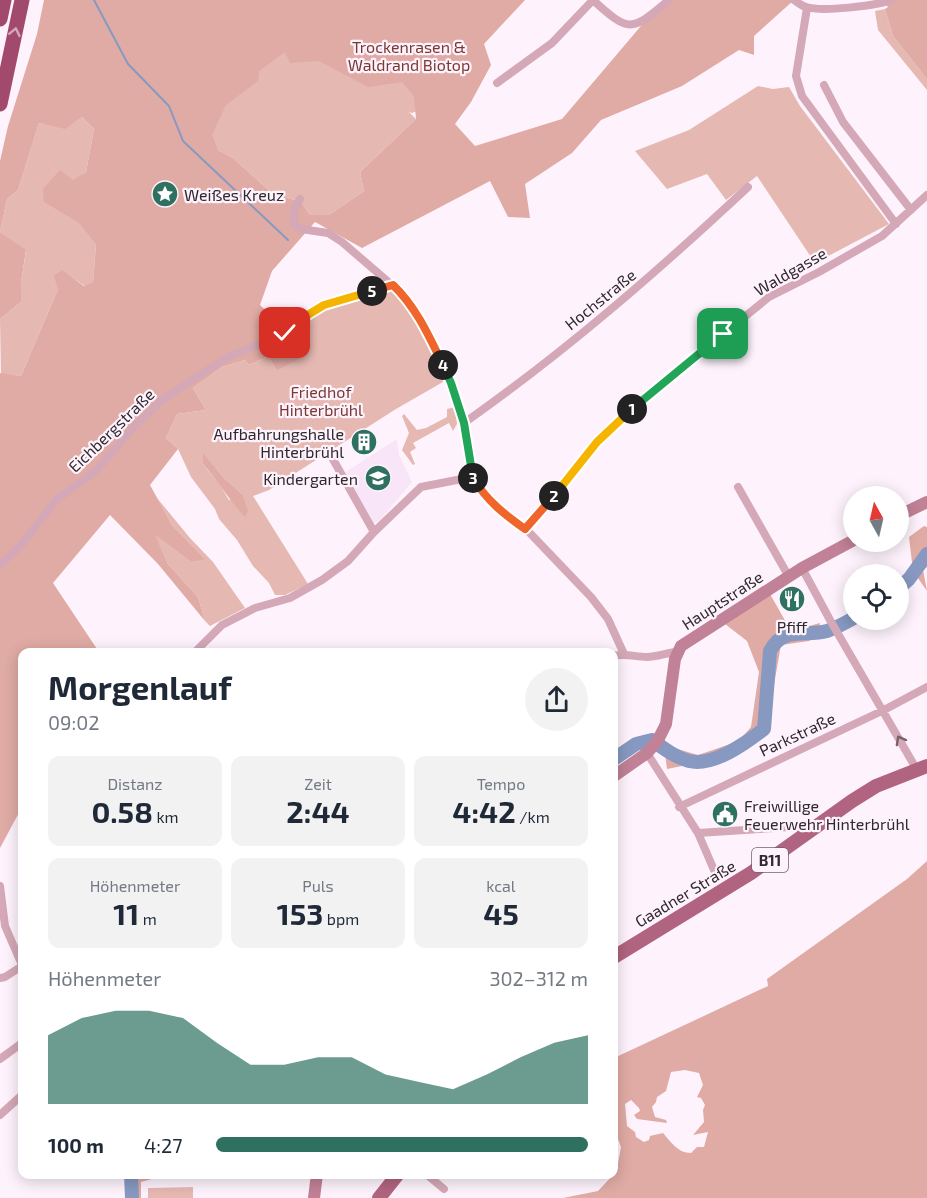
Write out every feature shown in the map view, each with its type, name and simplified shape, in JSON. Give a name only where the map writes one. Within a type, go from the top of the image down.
[{"type":"highway","points":[[0,19],[4,0]]},
{"type":"highway","points":[[0,104],[22,0]]},
{"type":"main road","points":[[909,511],[927,502]]},
{"type":"main road","name":"Hauptstraße","points":[[653,746],[666,724],[676,652],[690,639],[802,568],[843,546]]},
{"type":"main road","points":[[618,774],[653,746]]},
{"type":"main road","name":"Gaadner Straße","points":[[618,955],[751,873],[876,786],[922,768]]},
{"type":"main road","points":[[314,1198],[316,1179]]},
{"type":"main road","points":[[380,1198],[394,1179]]},
{"type":"street","points":[[497,83],[552,43],[593,0],[617,22],[628,24],[644,22],[669,0]]},
{"type":"street","points":[[794,0],[807,8],[878,5],[891,0]]},
{"type":"street","points":[[807,8],[796,76],[802,96],[896,224]]},
{"type":"street","points":[[824,85],[843,122],[911,210]]},
{"type":"street","name":"Hochstraße","points":[[464,423],[504,395],[638,288],[748,187]]},
{"type":"street","name":"Waldgasse","points":[[525,529],[597,442],[644,398],[769,297],[873,241],[896,224],[927,195]]},
{"type":"street","points":[[300,199],[295,207],[294,225],[301,229],[328,233],[342,242],[407,298],[425,328],[451,383],[464,423],[472,477],[482,494],[525,529],[591,597],[608,619],[624,654]]},
{"type":"street","name":"Eichbergstraße","points":[[0,565],[22,544],[57,499],[96,471],[131,430],[162,400],[228,357],[286,333],[306,316],[324,305],[393,285]]},
{"type":"street","points":[[330,454],[374,532]]},
{"type":"street","points":[[199,648],[222,625],[255,608],[290,597],[322,580],[348,561],[374,532],[421,487],[472,477]]},
{"type":"street","points":[[738,487],[789,577]]},
{"type":"street","points":[[802,568],[838,635],[922,768]]},
{"type":"street","points":[[618,655],[648,657],[676,652]]},
{"type":"street","name":"Parkstraße","points":[[679,807],[884,710],[927,687]]},
{"type":"street","points":[[653,746],[679,807],[698,833],[714,870]]},
{"type":"street","points":[[698,833],[790,827],[813,831]]},
{"type":"street","points":[[0,886],[5,926],[18,957]]},
{"type":"street","points":[[0,978],[18,969]]},
{"type":"street","points":[[0,1059],[18,1046]]},
{"type":"street","points":[[0,1114],[18,1098]]},
{"type":"street","points":[[432,1179],[441,1187]]},
{"type":"shaded area","name":"Kindergarten","points":[[397,439],[399,455],[412,482],[379,521],[374,523],[344,473]]},
{"type":"green space","name":"Trockenrasen & Waldrand Biotop","points":[[44,0],[525,0],[484,44],[491,65],[471,102],[455,124],[475,146],[562,119],[663,0],[794,0],[754,36],[754,55],[739,50],[682,86],[601,120],[572,153],[525,184],[530,218],[508,217],[490,181],[362,248],[315,222],[272,271],[260,305],[284,328],[295,345],[305,334],[301,358],[277,371],[268,356],[249,365],[245,360],[222,367],[193,388],[206,410],[177,414],[166,438],[178,449],[150,485],[172,525],[205,559],[191,562],[155,535],[168,564],[198,597],[205,621],[158,564],[110,515],[53,583],[96,648],[18,648],[18,814],[0,848],[0,373],[21,376],[58,289],[54,276],[62,270],[84,286],[93,282],[96,245],[79,223],[44,202],[43,189],[60,170],[73,180],[86,172],[94,129],[82,117],[65,129],[39,123],[18,190],[7,199],[0,232],[0,161],[8,126],[37,34]],"holes":[[[285,52],[290,63],[319,61],[368,87],[402,82],[414,96],[416,119],[360,172],[364,191],[329,215],[310,215],[301,202],[272,193],[233,158],[218,150],[212,135],[226,105],[258,81],[259,71]]]},
{"type":"green space","points":[[321,0],[436,103],[412,113],[409,112],[416,119],[360,172],[364,191],[329,215],[310,215],[301,202],[272,193],[233,158],[218,150],[183,112]]},
{"type":"green space","points":[[882,0],[927,0],[927,79],[893,36],[885,9],[888,7]]},
{"type":"green space","points":[[885,9],[893,36],[927,79],[927,90],[878,30],[875,11]]},
{"type":"green space","points":[[758,86],[773,89],[789,87],[800,106],[889,224],[815,263],[757,176],[726,200],[707,174],[667,189],[635,151],[689,130]]},
{"type":"green space","points":[[82,117],[94,129],[86,172],[45,202],[79,222],[96,245],[93,282],[85,286],[62,271],[58,289],[21,376],[1,374],[0,319],[21,302],[21,283],[26,251],[0,232],[7,199],[18,190],[39,123],[65,128]]},
{"type":"green space","points":[[0,232],[26,250],[21,283],[21,302],[0,319]]},
{"type":"green space","name":"Friedhof Hinterbrühl","points":[[388,290],[396,293],[405,303],[426,338],[438,363],[443,382],[396,409],[269,490],[253,496],[308,584],[285,595],[275,595],[269,583],[253,566],[191,477],[178,449],[166,438],[177,414],[206,410],[193,388],[222,367],[245,360],[249,365],[268,356],[277,371],[300,358],[305,336],[295,346],[295,325],[324,305]],"holes":[[[203,454],[242,494],[229,500],[203,464]]]},
{"type":"green space","points":[[455,407],[457,424],[453,431],[449,423],[413,443],[416,448],[410,452],[415,464],[413,465],[402,450],[409,433],[402,416],[404,414],[417,430],[447,417],[447,409]]},
{"type":"green space","points":[[203,453],[222,476],[242,494],[248,511],[245,517],[203,464]]},
{"type":"green space","points":[[157,498],[213,562],[245,608],[210,626],[205,621],[198,597],[168,564],[154,534],[191,562],[204,558],[172,525]]},
{"type":"green space","points":[[924,526],[927,527],[927,567],[923,570],[927,591],[913,571],[909,537]]},
{"type":"green space","points":[[770,594],[791,631],[820,623],[818,636],[809,641],[781,645],[766,730],[735,748],[702,762],[667,769],[664,745],[698,755],[739,741],[751,727],[759,672],[747,641],[725,624]]},
{"type":"green space","points":[[927,861],[927,1198],[563,1198],[598,1191],[609,1179],[618,1179],[621,1147],[618,1139],[618,1056],[768,986],[767,979],[907,879]],"holes":[[[685,1070],[699,1073],[703,1085],[697,1097],[701,1098],[705,1105],[704,1122],[693,1135],[708,1132],[704,1147],[697,1147],[691,1153],[686,1153],[675,1146],[663,1133],[650,1136],[649,1140],[644,1142],[636,1137],[635,1132],[627,1126],[625,1104],[631,1100],[640,1111],[634,1115],[637,1119],[667,1123],[666,1120],[655,1117],[652,1107],[657,1097],[666,1091],[671,1072]]]},
{"type":"green space","points":[[126,1179],[152,1179],[141,1182],[141,1198],[127,1198]]},
{"type":"green space","points":[[193,1187],[193,1198],[148,1198],[148,1188]]},
{"type":"waterway","points":[[94,0],[128,64],[169,106],[183,141],[288,240]]},
{"type":"waterway","points":[[909,579],[927,554]]},
{"type":"waterway","points":[[618,756],[636,744],[652,740],[679,757],[698,762],[719,757],[739,747],[764,729],[770,651],[775,643],[788,635],[819,633],[843,624]]},
{"type":"waterway","points":[[131,1179],[132,1198]]},
{"type":"place","name":"Weißes Kreuz","points":[[165,194]]},
{"type":"place","name":"Aufbahrungshalle Hinterbrühl","points":[[364,442]]},
{"type":"place","name":"Kindergarten","points":[[378,478]]},
{"type":"place","name":"Pfiff","points":[[792,599]]},
{"type":"place","name":"Freiwillige Feuerwehr Hinterbrühl","points":[[725,814]]},
{"type":"route","points":[[285,333],[324,305],[393,285],[407,298],[425,328],[451,383],[464,423],[472,477],[482,494],[493,505],[525,529],[597,442],[644,398],[723,334]]}]
